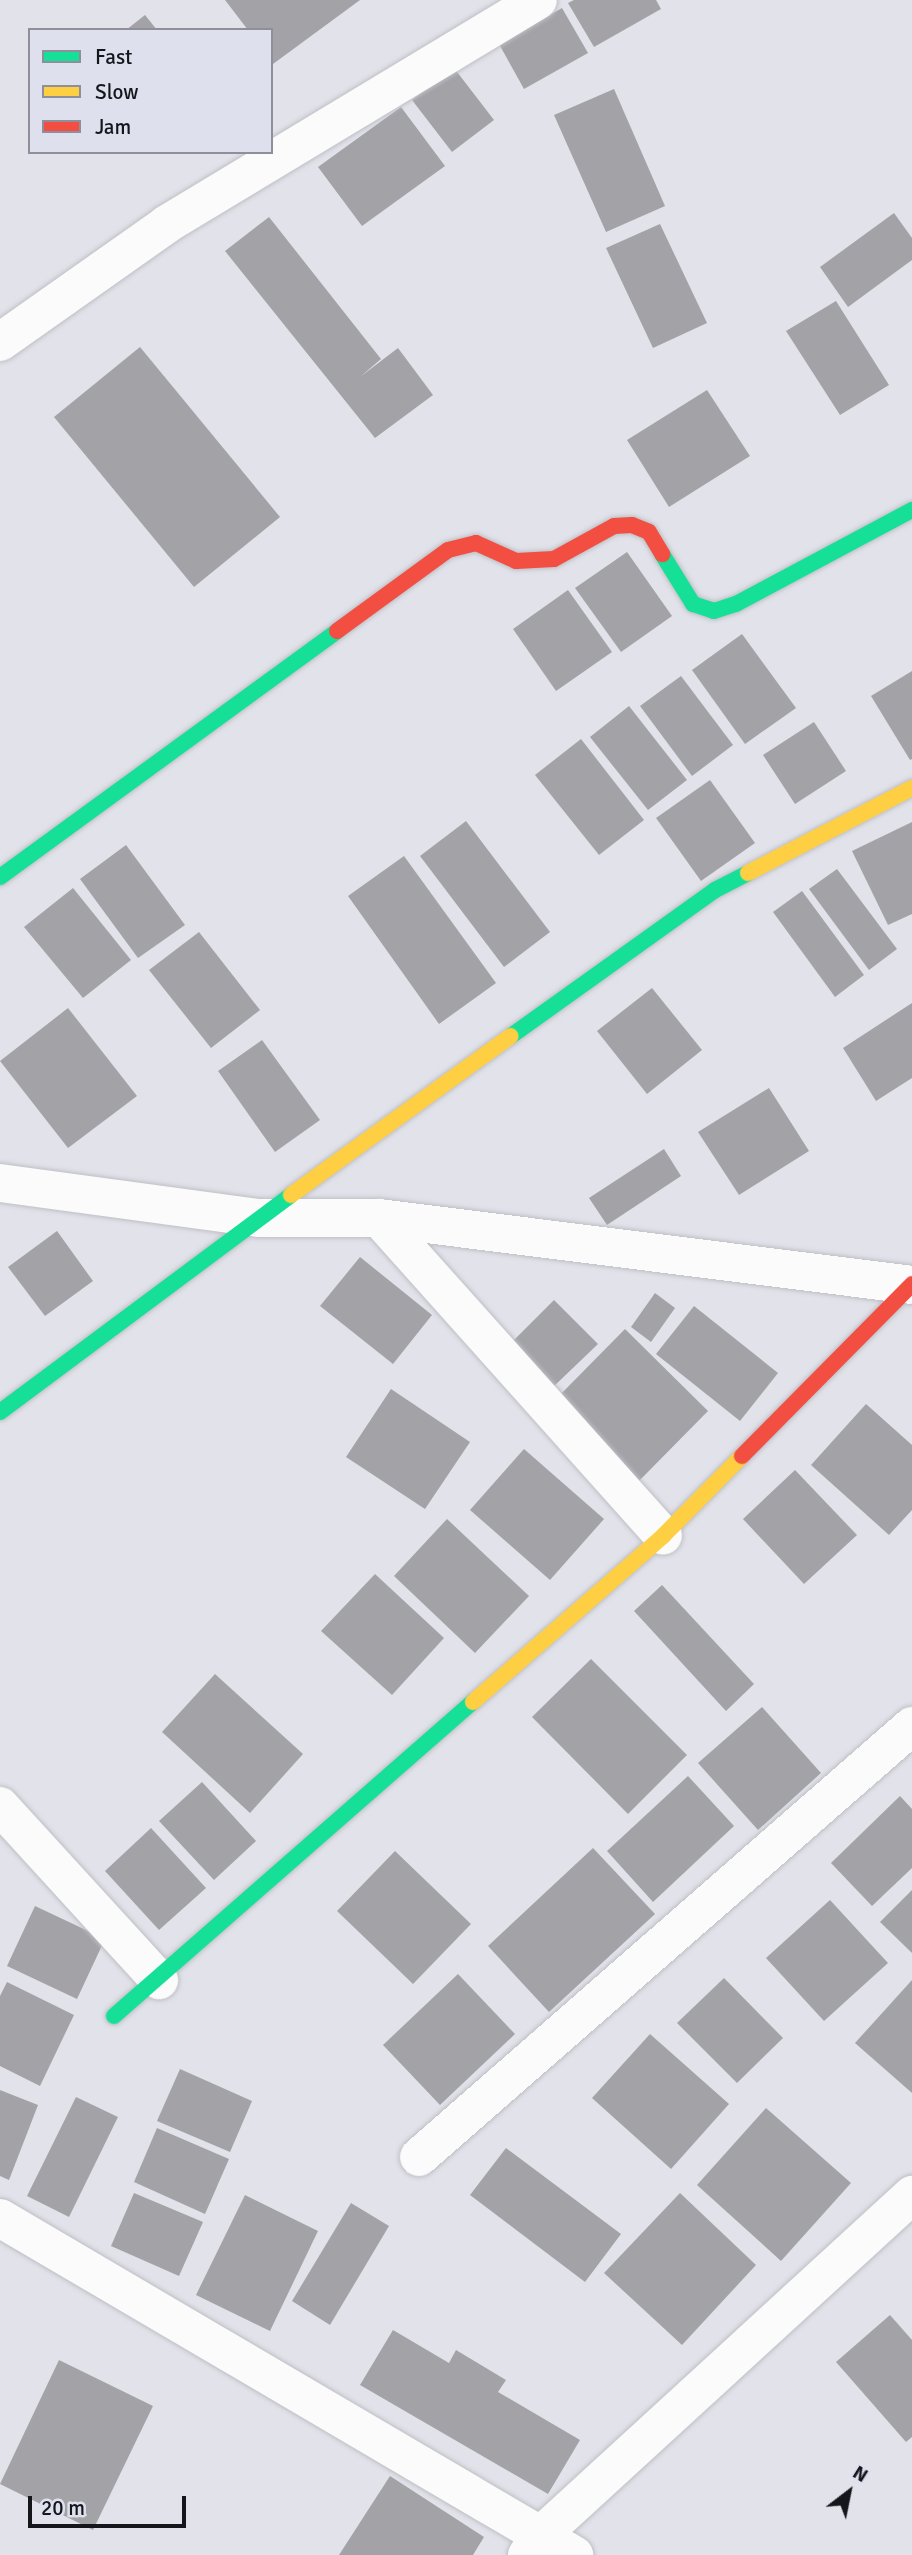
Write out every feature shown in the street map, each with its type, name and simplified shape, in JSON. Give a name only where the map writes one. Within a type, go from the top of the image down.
[{"type":"street","points":[[0,342],[167,224],[538,0]]},
{"type":"street","points":[[0,877],[448,550],[476,544],[516,561],[555,559],[614,526],[632,525],[649,532],[693,604],[715,611],[736,604],[912,510]]},
{"type":"street","points":[[0,1412],[259,1218],[715,890],[912,788]]},
{"type":"street","points":[[0,1183],[259,1218],[379,1218],[912,1284]]},
{"type":"street","points":[[379,1218],[663,1536]]},
{"type":"street","points":[[114,2016],[159,1980],[663,1536],[912,1284]]},
{"type":"street","points":[[419,2157],[912,1726]]},
{"type":"street","points":[[0,1806],[159,1980]]},
{"type":"street","points":[[533,2546],[912,2195]]},
{"type":"street","points":[[0,2218],[533,2546],[574,2555]]},
{"type":"building","points":[[225,0],[360,0],[273,64],[273,28],[246,28]]},
{"type":"building","points":[[574,0],[656,0],[661,9],[594,47],[568,3]]},
{"type":"building","points":[[562,8],[588,53],[524,89],[499,44]]},
{"type":"building","points":[[145,15],[155,28],[129,28]]},
{"type":"building","points":[[454,68],[494,120],[452,152],[412,100]]},
{"type":"building","points":[[614,89],[665,206],[606,232],[554,115]]},
{"type":"building","points":[[401,107],[445,166],[362,226],[318,167]]},
{"type":"building","points":[[894,213],[912,238],[912,260],[848,307],[820,267]]},
{"type":"building","points":[[269,217],[381,359],[360,377],[398,348],[433,395],[375,438],[225,251]]},
{"type":"building","points":[[660,224],[707,323],[653,348],[606,248]]},
{"type":"building","points":[[836,301],[889,385],[840,415],[786,331]]},
{"type":"building","points":[[140,347],[280,517],[194,587],[54,417]]},
{"type":"building","points":[[707,390],[750,456],[669,507],[627,440]]},
{"type":"building","points":[[627,552],[672,616],[621,652],[575,588]]},
{"type":"building","points":[[568,590],[612,652],[556,691],[513,629]]},
{"type":"building","points":[[742,634],[796,708],[745,744],[692,670]]},
{"type":"building","points":[[912,671],[912,759],[910,760],[871,696]]},
{"type":"building","points":[[681,676],[733,745],[692,776],[640,706]]},
{"type":"building","points":[[629,706],[687,780],[648,810],[590,737]]},
{"type":"building","points":[[814,722],[846,771],[795,804],[763,755]]},
{"type":"building","points":[[581,739],[644,820],[599,855],[535,775]]},
{"type":"building","points":[[710,780],[755,843],[701,881],[656,818]]},
{"type":"building","points":[[466,821],[550,932],[504,967],[420,856]]},
{"type":"building","points":[[912,822],[912,914],[888,925],[852,851]]},
{"type":"building","points":[[126,845],[185,925],[138,958],[80,879]]},
{"type":"building","points":[[404,856],[496,983],[439,1024],[348,896]]},
{"type":"building","points":[[837,869],[897,949],[869,970],[809,889]]},
{"type":"building","points":[[73,888],[131,960],[83,998],[24,927]]},
{"type":"building","points":[[802,891],[864,975],[835,997],[773,912]]},
{"type":"building","points":[[199,932],[260,1010],[211,1048],[149,970]]},
{"type":"building","points":[[652,988],[702,1050],[647,1094],[597,1031]]},
{"type":"building","points":[[912,1003],[912,1078],[876,1101],[843,1048]]},
{"type":"building","points":[[68,1008],[137,1096],[68,1148],[0,1061]]},
{"type":"building","points":[[262,1040],[320,1120],[275,1152],[218,1071]]},
{"type":"building","points":[[769,1088],[809,1151],[739,1195],[698,1132]]},
{"type":"building","points":[[664,1149],[681,1176],[607,1225],[589,1198]]},
{"type":"building","points":[[57,1231],[93,1281],[45,1316],[8,1267]]},
{"type":"building","points":[[360,1257],[432,1315],[393,1364],[320,1306]]},
{"type":"building","points":[[655,1293],[675,1308],[651,1342],[631,1327]]},
{"type":"building","points":[[554,1300],[598,1344],[551,1389],[509,1345]]},
{"type":"building","points":[[694,1306],[778,1373],[740,1421],[656,1354]]},
{"type":"building","points":[[625,1329],[708,1411],[638,1482],[554,1401]]},
{"type":"building","points":[[391,1389],[470,1442],[425,1509],[346,1457]]},
{"type":"building","points":[[866,1404],[912,1445],[912,1510],[889,1535],[811,1465]]},
{"type":"building","points":[[524,1449],[604,1519],[550,1580],[470,1510]]},
{"type":"building","points":[[795,1470],[857,1535],[804,1584],[743,1519]]},
{"type":"building","points":[[447,1519],[529,1596],[475,1653],[394,1576]]},
{"type":"building","points":[[375,1574],[444,1638],[392,1695],[321,1631]]},
{"type":"building","points":[[662,1585],[754,1684],[726,1711],[634,1611]]},
{"type":"building","points":[[591,1659],[687,1755],[628,1814],[532,1717]]},
{"type":"building","points":[[215,1674],[303,1754],[250,1813],[162,1732]]},
{"type":"building","points":[[762,1707],[821,1773],[758,1830],[698,1763]]},
{"type":"building","points":[[688,1776],[734,1826],[653,1902],[607,1851]]},
{"type":"building","points":[[202,1782],[256,1841],[214,1880],[159,1821]]},
{"type":"building","points":[[900,1796],[912,1809],[912,1868],[872,1906],[831,1863]]},
{"type":"building","points":[[151,1828],[206,1888],[159,1930],[105,1871]]},
{"type":"building","points":[[593,1848],[655,1914],[549,2012],[488,1946]]},
{"type":"building","points":[[395,1851],[471,1924],[413,1984],[337,1911]]},
{"type":"building","points":[[912,1890],[912,1953],[880,1922]]},
{"type":"building","points":[[830,1900],[888,1963],[824,2021],[766,1958]]},
{"type":"building","points":[[35,1906],[105,1939],[77,1999],[7,1966]]},
{"type":"building","points":[[458,1974],[515,2034],[440,2105],[383,2045]]},
{"type":"building","points":[[724,1978],[783,2038],[737,2083],[677,2023]]},
{"type":"building","points":[[912,1980],[912,2093],[855,2043]]},
{"type":"building","points":[[7,1982],[74,2015],[40,2086],[0,2066],[0,1996]]},
{"type":"building","points":[[650,2034],[729,2104],[671,2169],[592,2098]]},
{"type":"building","points":[[180,2069],[252,2101],[230,2152],[157,2121]]},
{"type":"building","points":[[0,2090],[38,2105],[9,2180],[0,2176]]},
{"type":"building","points":[[76,2097],[118,2117],[69,2217],[27,2196]]},
{"type":"building","points":[[766,2108],[851,2183],[781,2261],[697,2185]]},
{"type":"building","points":[[157,2128],[229,2159],[205,2214],[134,2182]]},
{"type":"building","points":[[506,2148],[621,2234],[585,2282],[470,2195]]},
{"type":"building","points":[[134,2193],[203,2222],[179,2276],[111,2246]]},
{"type":"building","points":[[680,2193],[756,2265],[682,2345],[604,2273]]},
{"type":"building","points":[[245,2195],[318,2231],[270,2331],[196,2295]]},
{"type":"building","points":[[351,2203],[389,2226],[330,2325],[292,2301]]},
{"type":"building","points":[[890,2315],[912,2340],[912,2437],[906,2442],[836,2362]]},
{"type":"building","points":[[393,2330],[449,2363],[456,2350],[506,2380],[498,2392],[580,2440],[548,2494],[360,2385]]},
{"type":"building","points":[[59,2360],[153,2406],[93,2530],[0,2484]]},
{"type":"building","points":[[390,2476],[484,2537],[473,2555],[339,2555]]},
{"type":"traffic: fast","points":[[662,554],[693,604],[714,611],[736,604],[912,510]]},
{"type":"traffic: fast","points":[[0,877],[337,631]]},
{"type":"traffic: fast","points":[[511,1036],[715,890],[748,873]]},
{"type":"traffic: fast","points":[[0,1412],[291,1195]]},
{"type":"traffic: fast","points":[[114,2016],[473,1702]]},
{"type":"traffic: slow","points":[[748,873],[912,788]]},
{"type":"traffic: slow","points":[[291,1195],[511,1036]]},
{"type":"traffic: slow","points":[[473,1702],[663,1536],[742,1456]]},
{"type":"traffic: jam","points":[[337,631],[448,550],[476,543],[516,561],[554,559],[614,526],[632,525],[649,532],[662,554]]},
{"type":"traffic: jam","points":[[742,1456],[912,1284]]}]
